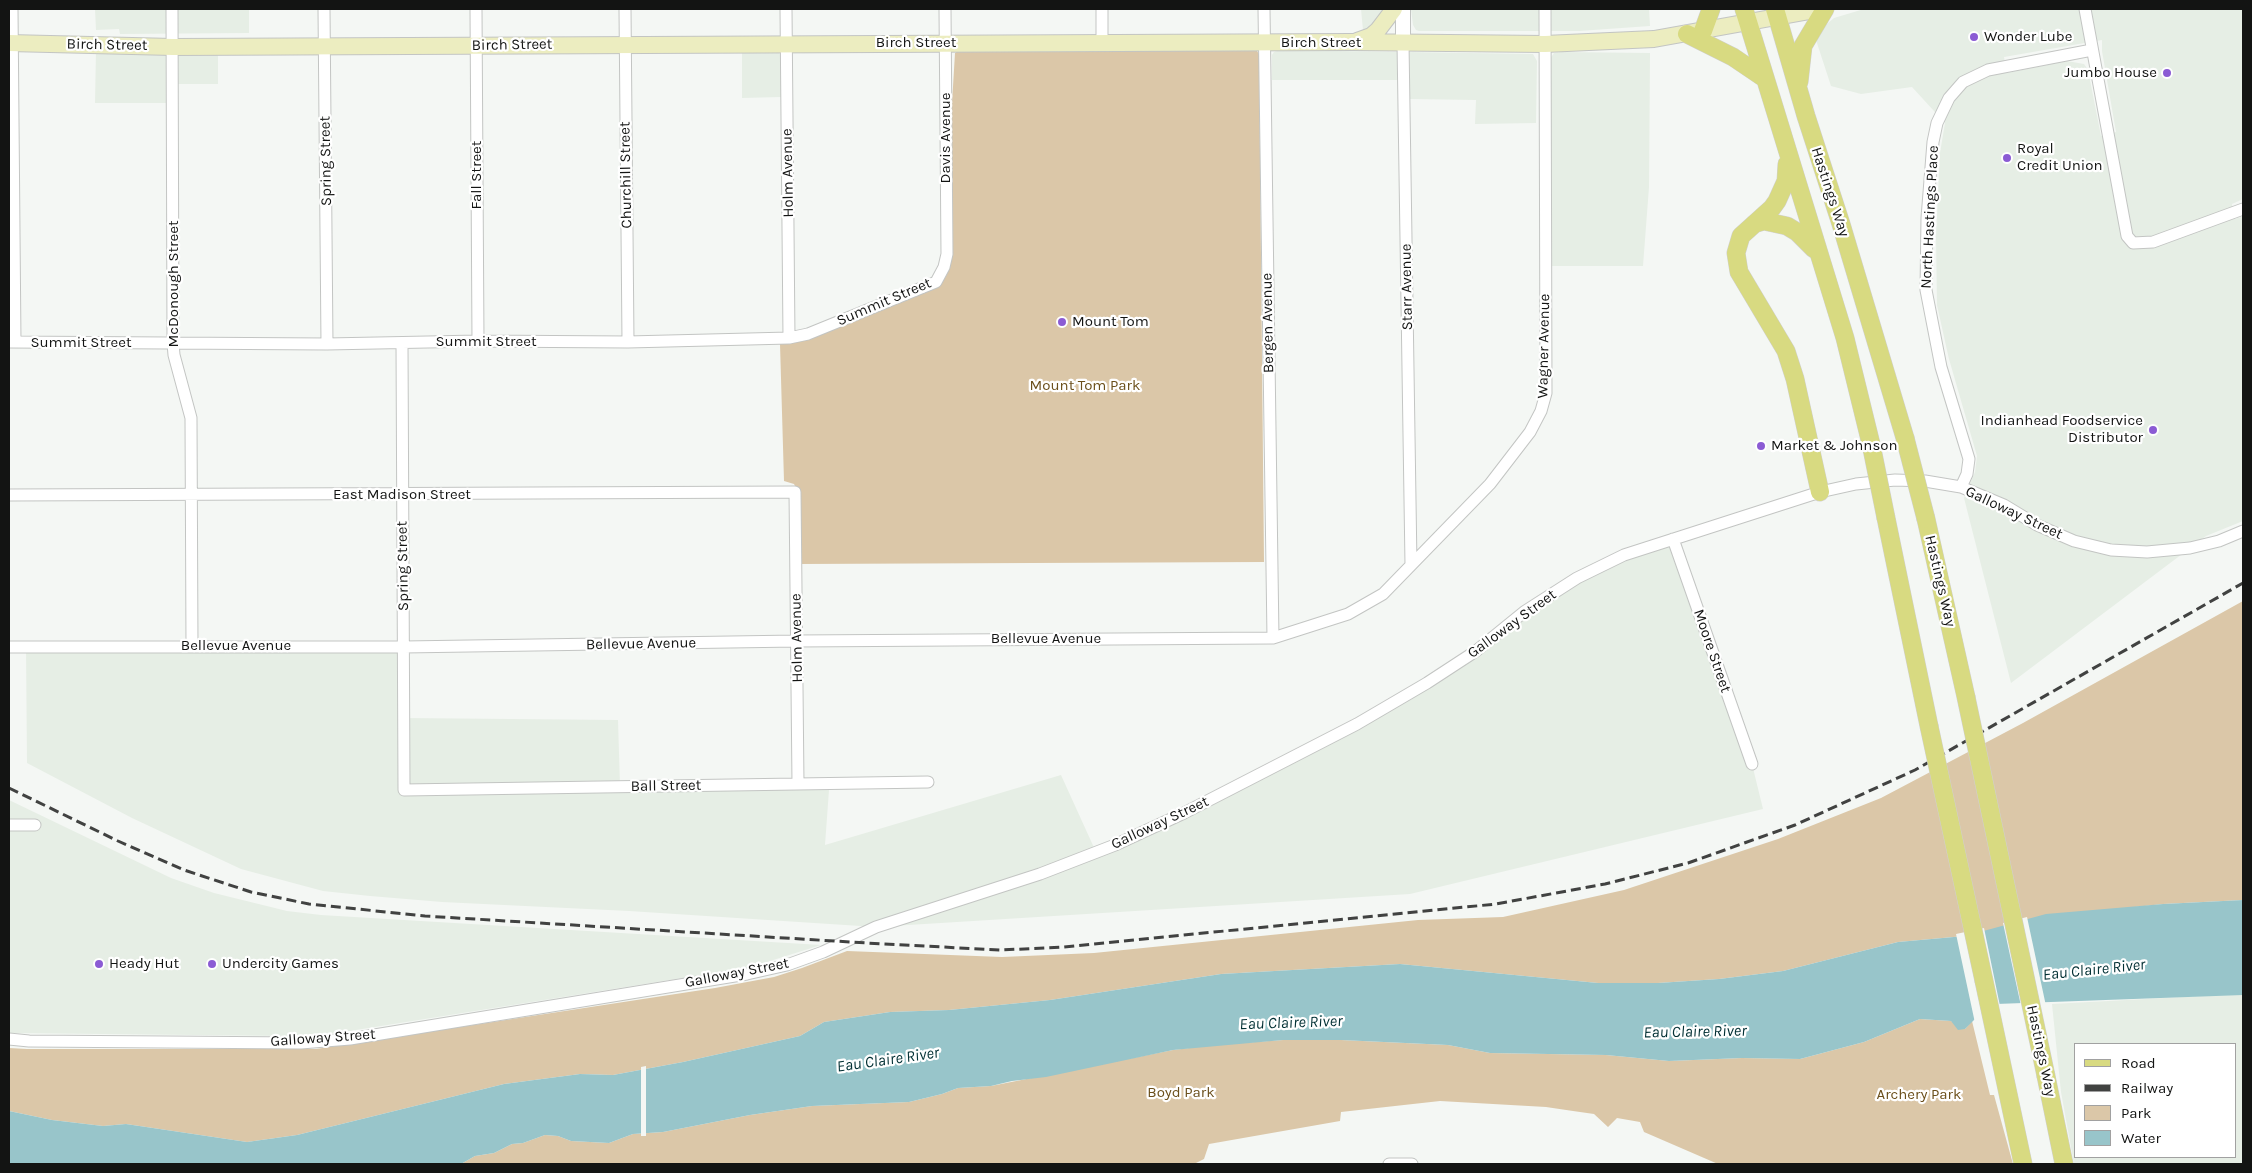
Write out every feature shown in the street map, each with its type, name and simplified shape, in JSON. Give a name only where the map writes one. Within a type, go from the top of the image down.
[{"type":"main road","points":[[1352,42],[1371,36],[1394,9]]},
{"type":"main road","points":[[1711,9],[1695,32],[1764,78]]},
{"type":"main road","name":"Birch Street","points":[[11,43],[172,46],[1352,42],[1545,44],[1631,41],[1695,32],[1746,16],[1822,9]]},
{"type":"main road","points":[[1798,90],[1804,46],[1826,9]]},
{"type":"main road","name":"Hastings Way","points":[[1776,13],[1905,438],[1926,519],[1966,697],[2064,1164]]},
{"type":"main road","name":"Hastings Way","points":[[1746,16],[1844,338],[1871,444],[1929,726],[2023,1164]]},
{"type":"main road","points":[[1786,151],[1786,181],[1772,208],[1741,236],[1737,244],[1736,253],[1739,272],[1786,351],[1795,379],[1820,492]]},
{"type":"main road","points":[[1754,224],[1764,221],[1787,226],[1798,232],[1817,253]]},
{"type":"street","points":[[12,9],[12,342]]},
{"type":"street","name":"McDonough Street","points":[[172,9],[173,343],[174,355],[191,418],[192,646]]},
{"type":"street","name":"Spring Street","points":[[324,9],[327,344]]},
{"type":"street","name":"Fall Street","points":[[476,9],[478,341]]},
{"type":"street","name":"Churchill Street","points":[[624,9],[628,342]]},
{"type":"street","name":"Holm Avenue","points":[[786,9],[789,338]]},
{"type":"street","name":"Davis Avenue","points":[[944,268],[947,254],[945,9]]},
{"type":"street","points":[[1102,9],[1102,43]]},
{"type":"street","name":"Bergen Avenue","points":[[1264,9],[1272,638]]},
{"type":"street","name":"Starr Avenue","points":[[1403,9],[1411,565]]},
{"type":"street","name":"Wagner Avenue","points":[[1272,638],[1348,614],[1383,594],[1490,484],[1530,432],[1541,411],[1546,393],[1545,9]]},
{"type":"street","points":[[2085,9],[2123,221],[2127,236],[2132,243],[2153,242],[2243,209]]},
{"type":"street","name":"North Hastings Place","points":[[1962,487],[1967,474],[1969,459],[1941,367],[1926,290],[1927,218],[1933,142],[1937,122],[1949,98],[1963,82],[1988,70],[2092,50]]},
{"type":"street","name":"Summit Street","points":[[12,342],[327,344],[478,341],[628,342],[789,338],[808,334],[936,282],[944,268]]},
{"type":"street","name":"Spring Street","points":[[402,343],[404,790]]},
{"type":"street","name":"Galloway Street","points":[[9,1039],[301,1043],[350,1039],[746,974],[786,965],[823,952],[876,927],[1040,874],[1115,845],[1184,813],[1357,724],[1427,683],[1476,651],[1524,612],[1577,578],[1624,555],[1820,492],[1856,484],[1895,480],[1925,481],[1962,487],[2004,505],[2037,525],[2074,541],[2111,550],[2147,552],[2190,548],[2219,541],[2243,531]]},
{"type":"street","name":"Holm Avenue","points":[[795,492],[798,784]]},
{"type":"street","name":"East Madison Street","points":[[9,495],[192,496],[795,492]]},
{"type":"street","name":"Moore Street","points":[[1673,539],[1752,764]]},
{"type":"street","name":"Bellevue Avenue","points":[[9,647],[404,647],[796,641],[1272,638]]},
{"type":"street","name":"Ball Street","points":[[404,790],[928,782]]},
{"type":"street","points":[[9,825],[35,826]]},
{"type":"street","points":[[1389,1164],[1412,1164]]},
{"type":"shaded area","points":[[95,9],[249,9],[249,33],[120,34],[119,29],[96,30]]},
{"type":"shaded area","points":[[1361,9],[1395,9],[1364,41]]},
{"type":"shaded area","points":[[1411,9],[1649,9],[1650,26],[1579,31],[1419,31],[1413,25]]},
{"type":"shaded area","points":[[1864,9],[2243,9],[2243,199],[2232,204],[2235,219],[2243,216],[2243,521],[2206,536],[2011,683],[1964,498],[1975,472],[1977,456],[1949,359],[1937,305],[1936,237],[1940,153],[1945,123],[1912,87],[1861,94],[1831,86],[1815,37],[1834,18]],"holes":[[[2102,40],[2102,51],[2116,132],[2101,136],[2088,70],[2084,64],[2067,61],[2007,73],[2004,57]]]},
{"type":"shaded area","points":[[96,50],[218,50],[218,84],[166,84],[166,103],[95,103]]},
{"type":"shaded area","points":[[742,50],[779,52],[781,57],[781,97],[742,98]]},
{"type":"shaded area","points":[[1280,50],[1533,54],[1537,61],[1536,123],[1475,124],[1476,100],[1409,99],[1408,80],[1272,80],[1272,55]]},
{"type":"shaded area","points":[[1554,53],[1650,53],[1649,187],[1643,266],[1551,266],[1550,59]]},
{"type":"shaded area","points":[[1673,539],[1752,764],[1763,809],[1410,894],[876,927],[629,911],[442,902],[370,896],[323,891],[241,869],[132,818],[27,763],[26,647],[404,647],[404,718],[618,720],[620,786],[798,784],[829,790],[825,845],[1061,775],[1096,852],[1357,724],[1577,578]]},
{"type":"shaded area","points":[[9,800],[171,878],[214,893],[287,911],[321,915],[821,945],[751,967],[331,1034],[289,1036],[9,1033]]},
{"type":"shaded area","points":[[2243,995],[2243,1164],[2074,1164],[2061,1092],[2052,1004]]},
{"type":"green space","name":"Mount Tom Park","points":[[1253,50],[1259,54],[1264,562],[799,564],[797,490],[794,484],[784,481],[780,344],[790,343],[942,282],[946,276],[952,258],[951,120],[955,53],[958,51]]},
{"type":"green space","points":[[2243,601],[2243,900],[2163,904],[2117,909],[1965,936],[1898,942],[1783,971],[1719,979],[1658,983],[1598,983],[1400,964],[1221,974],[1050,1000],[949,1010],[890,1012],[824,1022],[800,1036],[683,1062],[613,1075],[580,1074],[504,1084],[297,1135],[247,1142],[126,1124],[103,1126],[52,1120],[9,1111],[9,1048],[316,1049],[715,988],[774,977],[847,951],[1002,957],[1094,953],[1418,920],[1503,917],[1624,890],[1778,839],[1881,798],[2023,723]]},
{"type":"green space","points":[[1920,1019],[1951,1021],[1965,1029],[1972,1021],[1990,1095],[1994,1095],[2013,1164],[1718,1164],[1644,1132],[1640,1122],[1617,1118],[1608,1127],[1594,1114],[1546,1107],[1440,1101],[1341,1112],[1340,1121],[1209,1144],[1204,1159],[1194,1164],[461,1164],[475,1156],[494,1153],[512,1144],[523,1143],[545,1135],[558,1136],[571,1141],[609,1143],[633,1134],[663,1132],[750,1115],[812,1106],[909,1102],[958,1088],[991,1086],[1173,1050],[1214,1045],[1283,1040],[1341,1040],[1448,1045],[1490,1053],[1606,1055],[1669,1061],[1742,1058],[1800,1059],[1864,1042]]},
{"type":"water","name":"Eau Claire River","points":[[2243,900],[2243,995],[1996,1004],[1986,1008],[1965,1029],[1958,1030],[1951,1021],[1920,1019],[1864,1042],[1800,1059],[1742,1058],[1669,1061],[1606,1055],[1490,1053],[1448,1045],[1341,1040],[1283,1040],[1173,1050],[1046,1077],[1012,1081],[991,1086],[958,1088],[909,1102],[812,1106],[750,1115],[663,1132],[633,1134],[609,1143],[571,1141],[558,1136],[545,1135],[523,1143],[512,1144],[494,1153],[475,1156],[461,1164],[9,1164],[9,1111],[52,1120],[103,1126],[126,1124],[247,1142],[297,1135],[504,1084],[580,1074],[613,1075],[683,1062],[800,1036],[824,1022],[890,1012],[949,1010],[1050,1000],[1221,974],[1400,964],[1598,983],[1658,983],[1719,979],[1783,971],[1898,942],[1965,936],[2046,914],[2163,904]]},
{"type":"pier","points":[[2027,917],[2046,1006],[2021,1006],[2003,923]]},
{"type":"pier","points":[[1984,928],[2000,1006],[1987,1010],[1975,1023],[1956,934]]},
{"type":"pier","points":[[646,1066],[646,1136],[641,1136],[641,1067]]},
{"type":"railway","points":[[9,788],[118,841],[184,870],[251,892],[309,904],[425,916],[883,944],[1001,950],[1064,947],[1496,904],[1605,884],[1688,863],[1795,825],[1915,770],[2243,583]]},
{"type":"place","name":"Wonder Lube","points":[[1974,37]]},
{"type":"place","name":"Jumbo House","points":[[2167,73]]},
{"type":"place","name":"Royal Credit Union","points":[[2007,158]]},
{"type":"place","name":"Mount Tom","points":[[1062,322]]},
{"type":"place","name":"Indianhead Foodservice Distributor","points":[[2153,430]]},
{"type":"place","name":"Market & Johnson","points":[[1761,446]]},
{"type":"place","name":"Heady Hut","points":[[99,964]]},
{"type":"place","name":"Undercity Games","points":[[212,964]]},
{"type":"park label","name":"Boyd Park","points":[[1181,1093]]},
{"type":"park label","name":"Archery Park","points":[[1919,1095]]}]
